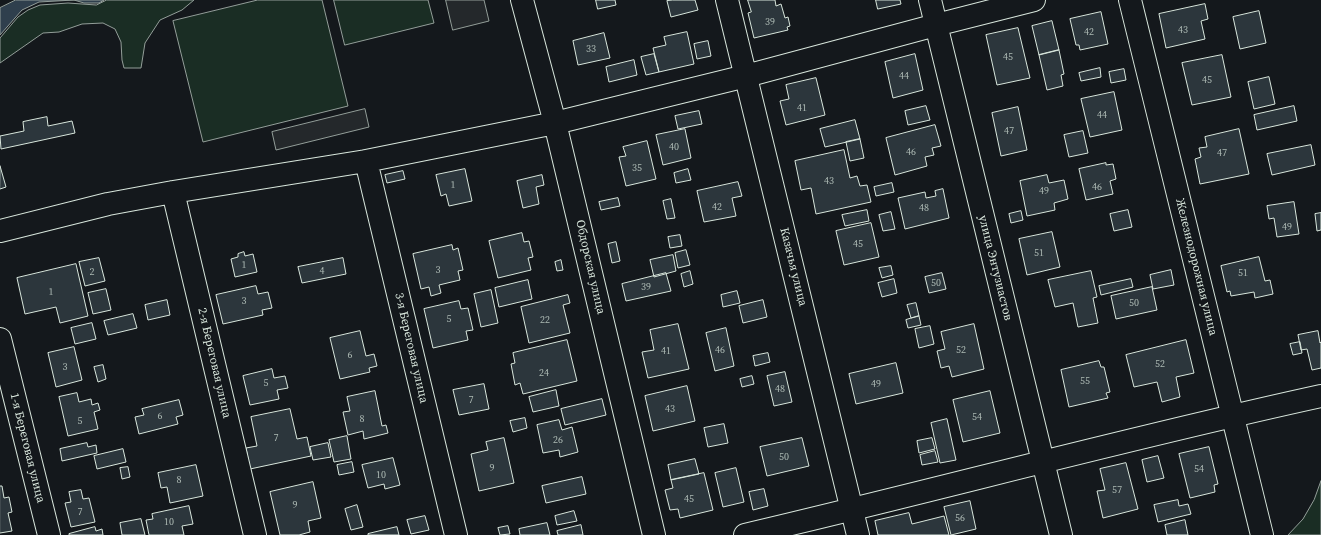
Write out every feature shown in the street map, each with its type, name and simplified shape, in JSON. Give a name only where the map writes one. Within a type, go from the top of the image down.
[{"type":"street","name":"Обдорская улица","points":[[522,0],[555,123],[654,535]]},
{"type":"street","name":"Казачья улица","points":[[727,0],[858,535]]},
{"type":"street","name":"улица Энтузиастов","points":[[930,0],[1061,535]]},
{"type":"street","points":[[0,231],[108,204],[366,161],[555,123],[746,76],[1034,0]]},
{"type":"street","name":"Железнодорожная улица","points":[[1130,0],[1262,535]]},
{"type":"street","name":"3-я Береговая улица","points":[[366,161],[456,535]]},
{"type":"street","name":"2-я Береговая улица","points":[[173,192],[255,535]]},
{"type":"street","name":"1-я Береговая улица","points":[[0,339],[48,535]]},
{"type":"street","points":[[745,535],[852,510],[1042,461],[1233,415],[1321,396]]},
{"type":"green space","points":[[107,0],[194,0],[182,10],[160,20],[145,43],[141,68],[124,68],[121,42],[115,29],[103,23],[82,24],[59,32],[43,33],[0,63],[0,38],[18,17],[28,10],[40,5],[68,3],[96,5]]},
{"type":"green space","points":[[258,0],[322,0],[348,106],[203,142],[173,21]]},
{"type":"green space","points":[[334,0],[428,0],[434,23],[345,45]]},
{"type":"green space","points":[[1321,481],[1321,535],[1288,535],[1303,519],[1314,500]]},
{"type":"shaded area","points":[[446,0],[484,0],[489,21],[453,30]]},
{"type":"shaded area","points":[[365,109],[369,127],[276,150],[272,132]]},
{"type":"water","points":[[16,0],[74,0],[39,2],[22,10],[0,35],[0,8]]},
{"type":"water","points":[[74,0],[104,0],[99,3],[84,3]]},
{"type":"building","points":[[596,0],[615,0],[616,5],[598,9]]},
{"type":"building","points":[[695,0],[698,10],[671,17],[667,1]]},
{"type":"building","points":[[748,0],[775,0],[776,6],[781,4],[785,18],[788,17],[790,26],[787,27],[788,30],[754,38],[748,13],[751,12]]},
{"type":"building","points":[[876,0],[900,0],[901,4],[878,9]]},
{"type":"building","points":[[1205,4],[1208,19],[1201,21],[1205,39],[1166,48],[1159,14]]},
{"type":"building","points":[[1259,11],[1266,43],[1240,49],[1233,17]]},
{"type":"building","points":[[1101,12],[1108,44],[1080,50],[1079,45],[1076,45],[1070,19]]},
{"type":"building","points":[[1052,21],[1059,50],[1039,55],[1032,26]]},
{"type":"building","points":[[1018,28],[1030,78],[997,85],[986,35]]},
{"type":"building","points":[[687,32],[694,64],[659,72],[653,48],[666,45],[664,37]]},
{"type":"building","points":[[604,33],[610,58],[578,65],[573,41]]},
{"type":"building","points":[[708,41],[711,56],[697,59],[694,44]]},
{"type":"building","points":[[1059,50],[1064,74],[1061,75],[1063,86],[1047,90],[1039,55]]},
{"type":"building","points":[[654,54],[659,72],[646,75],[641,57]]},
{"type":"building","points":[[915,54],[923,90],[893,98],[885,62]]},
{"type":"building","points":[[1222,55],[1231,97],[1192,105],[1182,63]]},
{"type":"building","points":[[634,60],[637,75],[609,82],[606,67]]},
{"type":"building","points":[[1100,68],[1101,77],[1081,81],[1079,73]]},
{"type":"building","points":[[1124,69],[1126,80],[1111,83],[1109,72]]},
{"type":"building","points":[[1269,77],[1275,104],[1254,109],[1248,82]]},
{"type":"building","points":[[816,78],[825,115],[786,125],[780,101],[789,99],[786,85]]},
{"type":"building","points":[[1114,92],[1122,130],[1090,137],[1081,99]]},
{"type":"building","points":[[926,106],[930,120],[908,125],[905,111]]},
{"type":"building","points":[[1294,106],[1297,121],[1257,130],[1254,115]]},
{"type":"building","points":[[1018,107],[1027,150],[1001,156],[992,113]]},
{"type":"building","points":[[699,111],[702,124],[678,129],[675,116]]},
{"type":"building","points":[[47,117],[48,126],[72,121],[75,133],[1,149],[0,136],[24,131],[23,122]]},
{"type":"building","points":[[855,120],[860,139],[825,147],[820,129]]},
{"type":"building","points":[[935,125],[941,146],[932,148],[934,155],[925,157],[927,166],[895,175],[886,138]]},
{"type":"building","points":[[685,129],[691,158],[663,165],[656,135]]},
{"type":"building","points":[[1239,129],[1249,174],[1200,184],[1195,159],[1201,157],[1199,148],[1207,147],[1205,137]]},
{"type":"building","points":[[1083,131],[1088,153],[1069,157],[1064,135]]},
{"type":"building","points":[[860,139],[864,158],[850,161],[846,142]]},
{"type":"building","points":[[647,141],[656,179],[626,186],[619,157],[626,156],[623,147]]},
{"type":"building","points":[[1311,145],[1315,165],[1272,175],[1267,154]]},
{"type":"building","points":[[844,150],[850,178],[857,176],[860,186],[867,185],[871,202],[816,214],[811,188],[801,190],[795,161]]},
{"type":"building","points":[[1106,163],[1106,165],[1113,164],[1116,179],[1110,181],[1113,194],[1086,200],[1079,169]]},
{"type":"building","points":[[0,166],[6,187],[0,189]]},
{"type":"building","points":[[465,169],[472,201],[449,206],[446,194],[441,196],[436,175]]},
{"type":"building","points":[[688,169],[691,180],[676,183],[674,173]]},
{"type":"building","points":[[403,171],[405,179],[387,183],[385,175]]},
{"type":"building","points":[[542,175],[544,185],[536,187],[539,204],[523,208],[517,181]]},
{"type":"building","points":[[1047,175],[1049,183],[1064,180],[1068,199],[1054,203],[1055,210],[1027,216],[1020,181]]},
{"type":"building","points":[[738,182],[742,196],[732,198],[736,216],[704,222],[697,191]]},
{"type":"building","points":[[892,183],[894,192],[876,196],[874,187]]},
{"type":"building","points":[[943,189],[949,218],[905,229],[898,198],[925,192],[926,198],[936,196],[935,191]]},
{"type":"building","points":[[618,198],[620,206],[601,210],[599,202]]},
{"type":"building","points":[[671,199],[675,218],[667,219],[663,201]]},
{"type":"building","points":[[1294,202],[1299,234],[1277,237],[1274,218],[1269,219],[1267,206]]},
{"type":"building","points":[[867,210],[869,221],[845,226],[842,215]]},
{"type":"building","points":[[1128,210],[1132,227],[1114,231],[1110,214]]},
{"type":"building","points":[[1021,211],[1023,220],[1011,223],[1009,214]]},
{"type":"building","points":[[891,212],[895,229],[883,231],[879,215]]},
{"type":"building","points":[[1321,213],[1321,230],[1317,231],[1315,214]]},
{"type":"building","points":[[871,223],[879,257],[844,265],[836,231]]},
{"type":"building","points":[[1052,232],[1060,267],[1027,275],[1019,239]]},
{"type":"building","points":[[522,233],[524,242],[529,241],[533,257],[528,258],[531,270],[498,278],[489,241]]},
{"type":"building","points":[[680,235],[682,246],[670,248],[668,237]]},
{"type":"building","points":[[616,242],[620,261],[612,263],[608,244]]},
{"type":"building","points":[[452,245],[453,250],[458,248],[463,270],[458,271],[460,280],[439,285],[441,293],[431,296],[429,287],[421,289],[413,254]]},
{"type":"building","points":[[686,250],[690,265],[678,268],[675,253]]},
{"type":"building","points":[[244,252],[245,256],[253,254],[257,272],[235,277],[231,259],[238,257],[238,254]]},
{"type":"building","points":[[673,255],[676,271],[654,277],[650,260]]},
{"type":"building","points":[[1259,257],[1265,281],[1270,280],[1273,294],[1255,298],[1254,292],[1231,296],[1230,291],[1227,292],[1221,266]]},
{"type":"building","points":[[99,258],[105,281],[85,286],[79,262]]},
{"type":"building","points":[[343,258],[346,274],[302,283],[298,267]]},
{"type":"building","points":[[561,260],[563,270],[557,271],[555,262]]},
{"type":"building","points":[[76,264],[88,316],[60,323],[56,307],[25,314],[17,278]]},
{"type":"building","points":[[891,266],[893,275],[882,278],[879,268]]},
{"type":"building","points":[[1171,270],[1174,285],[1153,289],[1150,275]]},
{"type":"building","points":[[690,271],[693,284],[684,287],[681,274]]},
{"type":"building","points":[[1091,271],[1097,297],[1093,298],[1098,323],[1078,327],[1073,303],[1055,307],[1048,280]]},
{"type":"building","points":[[666,273],[671,291],[626,301],[622,284]]},
{"type":"building","points":[[942,273],[946,289],[929,293],[925,277]]},
{"type":"building","points":[[894,279],[897,293],[882,297],[878,283]]},
{"type":"building","points":[[1131,279],[1133,287],[1101,295],[1099,286]]},
{"type":"building","points":[[528,280],[532,299],[499,307],[495,288]]},
{"type":"building","points":[[256,286],[258,294],[268,292],[272,308],[262,310],[263,315],[223,324],[216,295]]},
{"type":"building","points":[[1152,287],[1157,310],[1116,319],[1111,296]]},
{"type":"building","points":[[106,289],[111,310],[93,314],[88,293]]},
{"type":"building","points":[[491,290],[498,323],[481,327],[474,294]]},
{"type":"building","points":[[737,291],[740,303],[723,307],[721,295]]},
{"type":"building","points":[[568,295],[570,303],[563,305],[570,333],[529,343],[521,307]]},
{"type":"building","points":[[167,300],[170,315],[148,320],[145,305]]},
{"type":"building","points":[[763,300],[767,317],[743,323],[739,306]]},
{"type":"building","points":[[459,301],[461,309],[468,308],[473,330],[466,331],[468,340],[433,348],[424,309]]},
{"type":"building","points":[[916,303],[919,316],[911,318],[907,305]]},
{"type":"building","points":[[133,314],[137,328],[108,335],[104,321]]},
{"type":"building","points":[[919,316],[921,325],[908,328],[906,320]]},
{"type":"building","points":[[92,323],[96,339],[75,344],[71,328]]},
{"type":"building","points":[[678,324],[689,369],[648,378],[642,352],[654,350],[650,330]]},
{"type":"building","points":[[974,324],[984,369],[952,377],[949,366],[941,368],[937,351],[945,349],[941,332]]},
{"type":"building","points":[[930,326],[934,344],[919,348],[915,329]]},
{"type":"building","points":[[726,328],[734,366],[715,371],[706,333]]},
{"type":"building","points":[[360,331],[366,356],[374,354],[377,366],[369,368],[370,372],[340,379],[330,338]]},
{"type":"building","points":[[1318,331],[1320,343],[1321,342],[1321,368],[1312,370],[1307,349],[1301,350],[1298,335]]},
{"type":"building","points":[[567,340],[577,381],[523,394],[520,383],[515,385],[511,364],[515,363],[513,353]]},
{"type":"building","points":[[1186,340],[1194,373],[1176,377],[1180,397],[1162,402],[1157,382],[1134,387],[1126,355]]},
{"type":"building","points":[[1300,342],[1302,353],[1293,355],[1290,344]]},
{"type":"building","points":[[74,347],[82,380],[56,387],[48,353]]},
{"type":"building","points":[[768,353],[770,362],[755,366],[753,356]]},
{"type":"building","points":[[1099,361],[1101,367],[1104,367],[1110,392],[1106,393],[1108,398],[1069,407],[1061,370]]},
{"type":"building","points":[[896,363],[903,393],[856,404],[849,374]]},
{"type":"building","points":[[103,365],[106,379],[98,382],[94,367]]},
{"type":"building","points":[[272,369],[274,378],[285,376],[288,388],[277,390],[279,399],[250,405],[243,376]]},
{"type":"building","points":[[785,372],[792,402],[774,406],[767,376]]},
{"type":"building","points":[[752,376],[754,384],[742,387],[740,379]]},
{"type":"building","points":[[484,384],[489,409],[459,415],[453,390]]},
{"type":"building","points":[[687,386],[695,421],[653,431],[645,396]]},
{"type":"building","points":[[556,390],[559,406],[533,412],[529,397]]},
{"type":"building","points":[[375,391],[382,426],[386,425],[388,433],[364,439],[363,431],[348,435],[343,412],[350,411],[347,397]]},
{"type":"building","points":[[990,391],[1000,433],[963,442],[953,400]]},
{"type":"building","points":[[77,393],[79,402],[91,399],[92,405],[98,403],[100,410],[94,412],[98,429],[68,436],[59,397]]},
{"type":"building","points":[[602,399],[606,415],[565,425],[561,409]]},
{"type":"building","points":[[179,400],[183,415],[176,417],[178,424],[139,434],[135,417],[144,415],[142,409]]},
{"type":"building","points":[[290,409],[297,439],[307,437],[311,456],[250,469],[246,448],[257,446],[251,417]]},
{"type":"building","points":[[525,418],[527,428],[513,432],[510,421]]},
{"type":"building","points":[[947,419],[956,460],[940,463],[931,423]]},
{"type":"building","points":[[559,420],[562,430],[572,427],[578,452],[560,457],[559,450],[543,453],[537,425]]},
{"type":"building","points":[[724,424],[728,443],[708,447],[704,428]]},
{"type":"building","points":[[347,436],[351,459],[334,462],[329,440]]},
{"type":"building","points":[[504,438],[514,483],[479,491],[471,454],[488,450],[486,442]]},
{"type":"building","points":[[802,438],[809,466],[767,476],[760,447]]},
{"type":"building","points":[[932,438],[935,449],[919,453],[917,441]]},
{"type":"building","points":[[87,443],[88,447],[96,445],[97,453],[62,461],[60,449]]},
{"type":"building","points":[[328,443],[331,457],[313,460],[310,447]]},
{"type":"building","points":[[1209,447],[1218,484],[1214,485],[1215,492],[1190,498],[1179,454]]},
{"type":"building","points":[[123,449],[126,462],[97,469],[94,456]]},
{"type":"building","points":[[935,451],[938,462],[922,465],[920,455]]},
{"type":"building","points":[[1158,456],[1164,478],[1147,482],[1142,460]]},
{"type":"building","points":[[393,458],[400,485],[385,489],[384,484],[368,488],[362,465]]},
{"type":"building","points":[[695,459],[699,474],[671,480],[668,465]]},
{"type":"building","points":[[352,462],[354,472],[339,475],[337,465]]},
{"type":"building","points":[[1126,463],[1138,509],[1103,518],[1097,491],[1105,490],[1100,469]]},
{"type":"building","points":[[196,465],[203,496],[170,503],[167,487],[161,488],[158,473]]},
{"type":"building","points":[[128,467],[130,477],[122,479],[120,468]]},
{"type":"building","points":[[736,468],[744,502],[723,507],[715,473]]},
{"type":"building","points":[[704,473],[713,510],[680,518],[678,509],[670,510],[665,490],[673,488],[671,480]]},
{"type":"building","points":[[582,477],[586,494],[546,503],[542,486]]},
{"type":"building","points":[[313,482],[321,518],[308,521],[310,532],[299,535],[280,535],[270,492]]},
{"type":"building","points":[[0,486],[2,486],[4,498],[9,497],[12,512],[8,513],[12,531],[0,533]]},
{"type":"building","points":[[764,489],[768,506],[753,510],[749,492]]},
{"type":"building","points":[[81,490],[83,499],[89,498],[95,522],[71,527],[65,503],[71,502],[69,492]]},
{"type":"building","points":[[1178,500],[1179,506],[1188,504],[1191,514],[1158,522],[1154,505]]},
{"type":"building","points":[[970,501],[976,529],[951,535],[944,507]]},
{"type":"building","points":[[357,505],[363,527],[351,530],[345,509]]},
{"type":"building","points":[[189,506],[193,524],[182,526],[184,535],[149,535],[146,520],[153,519],[152,514]]},
{"type":"building","points":[[574,511],[577,521],[557,525],[555,516]]},
{"type":"building","points":[[909,513],[912,524],[944,516],[949,535],[878,535],[875,521]]},
{"type":"building","points":[[425,516],[429,530],[411,534],[407,520]]},
{"type":"building","points":[[141,519],[145,535],[122,535],[120,523]]},
{"type":"building","points":[[1185,520],[1188,535],[1167,535],[1165,525]]},
{"type":"building","points":[[547,523],[550,535],[520,535],[519,529]]},
{"type":"building","points":[[581,525],[583,535],[558,535],[557,531]]},
{"type":"building","points":[[508,526],[510,534],[500,535],[498,528]]},
{"type":"building","points":[[95,527],[96,531],[102,529],[103,535],[69,535],[69,534]]},
{"type":"building","points":[[397,527],[399,535],[368,535],[368,534]]}]
